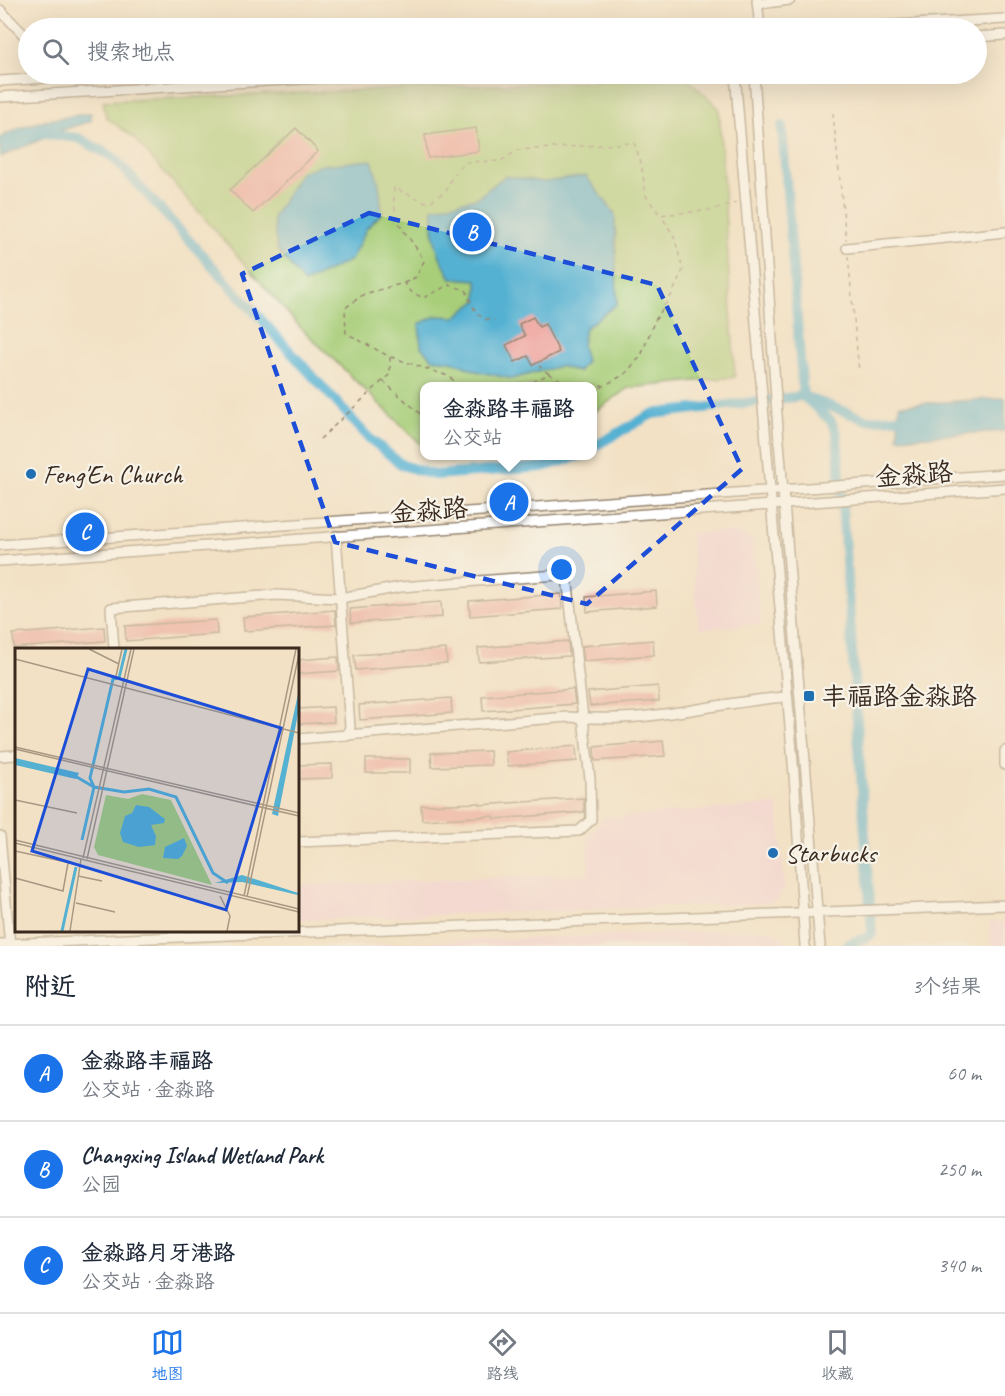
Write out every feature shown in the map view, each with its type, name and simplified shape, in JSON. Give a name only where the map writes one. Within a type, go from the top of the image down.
[{"type":"street","points":[[759,18],[757,2],[790,0]]},
{"type":"street","points":[[0,10],[18,29]]},
{"type":"street","points":[[987,20],[1005,19]]},
{"type":"street","points":[[987,36],[1005,35]]},
{"type":"street","points":[[0,81],[18,80]]},
{"type":"street","points":[[0,97],[218,84]]},
{"type":"street","points":[[736,84],[805,946]]},
{"type":"street","points":[[755,84],[778,429],[820,946]]},
{"type":"street","points":[[847,248],[1005,232]]},
{"type":"street","name":"金淼路","points":[[0,545],[1005,474]]},
{"type":"street","name":"金淼路","points":[[0,561],[1005,488]]},
{"type":"street","points":[[336,536],[350,727],[347,736]]},
{"type":"street","points":[[114,648],[111,608],[276,595],[340,598],[401,587],[557,575],[567,577],[583,718],[591,820],[579,831],[298,842]]},
{"type":"street","points":[[298,739],[583,718],[656,715],[756,699],[786,697]]},
{"type":"street","points":[[1005,751],[1005,765]]},
{"type":"street","points":[[0,756],[15,755]]},
{"type":"street","points":[[0,836],[7,944],[1005,905]]},
{"type":"path","points":[[455,382],[448,376],[390,357],[346,333],[345,308],[364,294],[404,283],[416,277],[424,261],[414,242],[397,225],[393,204],[394,188],[428,203],[446,191],[451,179],[465,162],[501,160],[518,150],[634,143],[641,162],[646,196],[674,236],[683,270],[671,296],[654,322],[641,356],[625,374],[597,389]]},
{"type":"path","points":[[660,215],[711,210],[745,201]]},
{"type":"path","points":[[404,283],[410,291],[423,298],[449,285],[466,290],[477,315],[487,320],[495,320]]},
{"type":"path","points":[[320,439],[390,374],[390,357]]},
{"type":"path","points":[[539,366],[564,382]]},
{"type":"path","points":[[534,382],[549,374]]},
{"type":"path","points":[[382,381],[420,414]]},
{"type":"path","points":[[597,385],[604,385]]},
{"type":"highlighted area","points":[[369,213],[657,285],[742,469],[587,604],[335,542],[242,274]]},
{"type":"shaded area","points":[[736,532],[753,541],[761,624],[699,629],[690,533]]},
{"type":"shaded area","points":[[778,804],[785,887],[778,900],[769,903],[298,920],[298,885],[589,874],[588,837],[603,818]]},
{"type":"shaded area","points":[[990,922],[1005,922],[1005,946],[991,946]]},
{"type":"shaded area","points":[[763,929],[772,931],[784,939],[786,946],[331,946]]},
{"type":"green space","points":[[516,84],[693,84],[719,108],[735,377],[628,388],[597,410],[597,382],[420,382],[420,443],[300,327],[134,138],[106,117],[103,101]]},
{"type":"water","points":[[91,113],[91,121],[65,129],[0,157],[0,138],[10,132],[44,121]]},
{"type":"water","points":[[372,160],[379,184],[382,213],[367,228],[351,260],[304,283],[277,249],[273,218],[300,173],[321,165]]},
{"type":"water","points":[[505,176],[544,182],[586,176],[615,214],[617,304],[585,328],[582,346],[586,361],[578,372],[560,366],[512,379],[476,371],[451,361],[433,359],[421,347],[419,324],[436,316],[455,317],[477,301],[477,280],[451,278],[442,261],[434,236],[433,208],[477,198]]},
{"type":"water","points":[[1005,398],[1005,431],[898,438],[899,405]]},
{"type":"building","points":[[296,128],[318,151],[253,213],[230,190]]},
{"type":"building","points":[[476,128],[479,151],[428,158],[425,135]]},
{"type":"building","points":[[533,317],[539,327],[545,324],[559,352],[533,365],[528,356],[515,362],[506,345],[525,336],[519,324]]},
{"type":"building","points":[[656,591],[657,606],[587,612],[586,597]]},
{"type":"building","points":[[561,594],[562,609],[470,616],[469,601]]},
{"type":"building","points":[[441,602],[442,617],[351,623],[350,609]]},
{"type":"building","points":[[335,610],[336,625],[244,631],[243,617]]},
{"type":"building","points":[[216,620],[217,634],[126,641],[125,626]]},
{"type":"building","points":[[104,627],[105,641],[14,648],[13,634]]},
{"type":"building","points":[[653,640],[654,655],[584,661],[582,646]]},
{"type":"building","points":[[568,641],[569,656],[479,662],[478,648]]},
{"type":"building","points":[[446,649],[447,663],[356,670],[354,655]]},
{"type":"building","points":[[338,657],[339,671],[298,674],[298,660]]},
{"type":"building","points":[[658,686],[659,701],[590,706],[588,692]]},
{"type":"building","points":[[573,689],[575,704],[483,711],[482,696]]},
{"type":"building","points":[[451,698],[452,713],[360,720],[359,705]]},
{"type":"building","points":[[333,707],[334,722],[298,724],[298,709]]},
{"type":"building","points":[[663,741],[665,756],[595,761],[594,747]]},
{"type":"building","points":[[576,746],[577,761],[508,766],[506,752]]},
{"type":"building","points":[[490,751],[491,765],[432,767],[431,753]]},
{"type":"building","points":[[366,759],[410,759],[410,773],[366,773]]},
{"type":"building","points":[[332,764],[332,778],[298,779],[298,765]]},
{"type":"building","points":[[584,798],[584,812],[494,819],[494,816],[422,820],[421,805],[480,803],[480,805]]},
{"type":"waterway","points":[[782,126],[803,396],[831,421],[837,434],[872,934],[846,946]]},
{"type":"waterway","points":[[36,133],[78,138],[113,157],[369,438],[402,465],[434,475],[542,467],[566,460]]},
{"type":"waterway","points":[[597,445],[652,414],[803,396],[867,420],[912,417]]},
{"type":"place","name":"Changxing Island Wetland Park","points":[[472,232]]},
{"type":"place","name":"Feng'En Church","points":[[31,474]]},
{"type":"place","name":"金淼路丰福路","points":[[509,502]]},
{"type":"place","name":"金淼路月牙港路","points":[[85,532]]},
{"type":"place","name":"丰福路金淼路","points":[[809,696]]},
{"type":"place","name":"Starbucks","points":[[773,853]]}]
